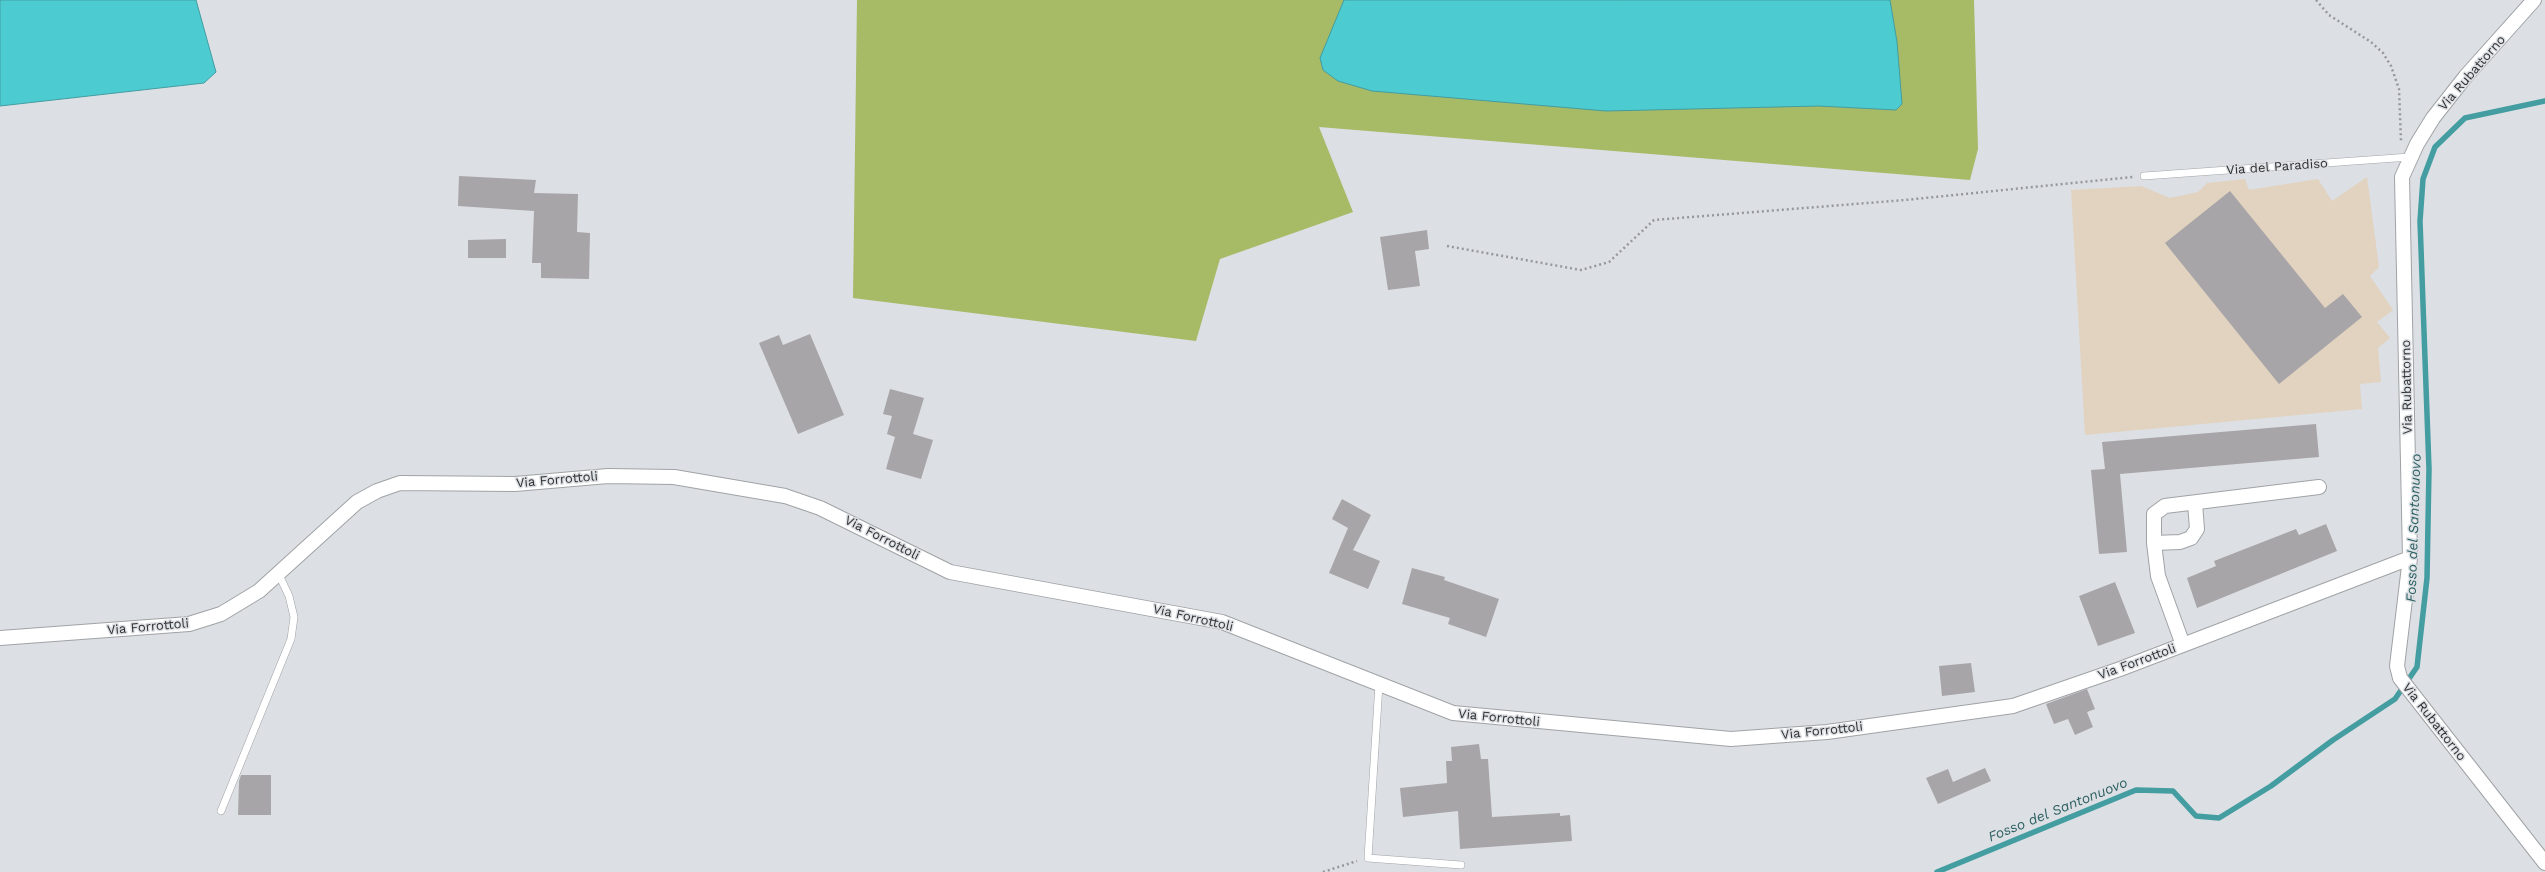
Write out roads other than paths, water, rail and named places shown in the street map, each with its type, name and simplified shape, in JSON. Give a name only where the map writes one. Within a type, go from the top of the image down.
[{"type":"street","name":"Via Rubattorno","points":[[2534,0],[2466,76],[2433,118],[2410,157],[2402,177],[2410,558],[2397,666],[2400,678],[2545,863]]},
{"type":"street","name":"Via Forrottoli","points":[[0,638],[189,624],[221,614],[259,591],[279,575],[357,502],[377,491],[400,483],[515,484],[608,476],[674,476],[786,496],[820,508],[950,572],[1222,622],[1452,713],[1731,739],[1827,732],[2013,706],[2183,645],[2410,558]]},
{"type":"street","points":[[2183,645],[2158,576],[2154,544],[2154,514],[2165,506],[2319,487]]},
{"type":"street","points":[[2154,544],[2180,542],[2191,538],[2197,529],[2195,503]]},
{"type":"lane","name":"Via del Paradiso","points":[[2144,176],[2410,157]]},
{"type":"lane","points":[[221,812],[291,639],[294,617],[289,596],[279,575]]},
{"type":"lane","points":[[1379,684],[1368,858],[1461,865]]},
{"type":"water","points":[[0,0],[196,0],[216,72],[204,83],[0,106]]},
{"type":"water","points":[[1344,0],[1890,0],[1897,42],[1902,104],[1896,110],[1819,106],[1606,111],[1372,91],[1338,81],[1323,70],[1320,58]]},
{"type":"waterway","name":"Fosso del Santonuovo","points":[[1937,872],[2136,790],[2173,791],[2196,816],[2219,818],[2271,786],[2333,740],[2395,699],[2417,667],[2427,578],[2429,469],[2420,221],[2423,179],[2435,147],[2465,118],[2545,101]]}]
